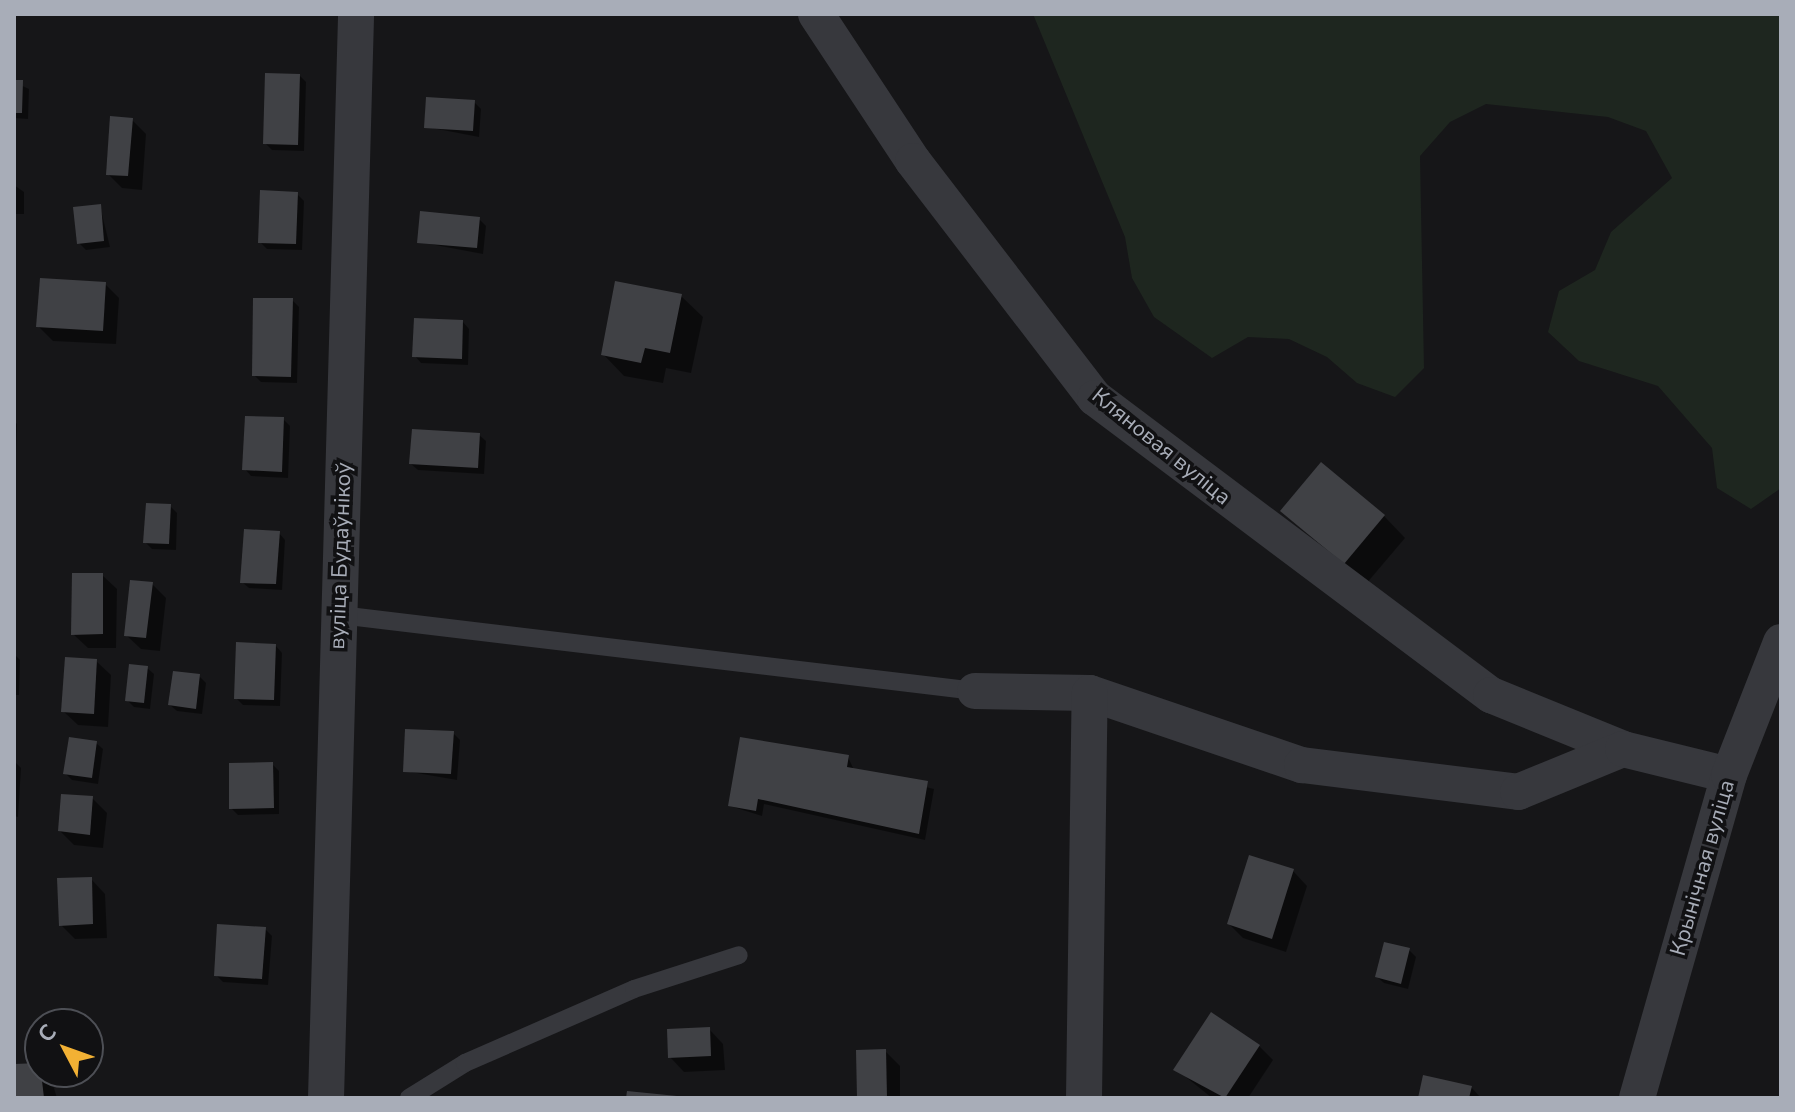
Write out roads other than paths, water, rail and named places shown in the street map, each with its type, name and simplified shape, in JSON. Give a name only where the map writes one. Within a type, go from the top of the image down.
[{"type":"street","name":"вуліца Будаўнікоў","points":[[326,1098],[356,14]]},
{"type":"street","name":"Кляновая вуліца","points":[[816,14],[913,161],[1095,398],[1491,695],[1623,749],[1729,775]]},
{"type":"street","name":"Крынічная вуліца","points":[[1637,1098],[1729,775],[1781,642]]},
{"type":"street","points":[[975,691],[1090,693],[1302,765],[1518,792],[1623,749]]},
{"type":"street","points":[[1084,1098],[1090,693]]},
{"type":"lane","points":[[340,615],[975,691]]},
{"type":"lane","points":[[409,1098],[465,1063],[606,1001],[739,955]]}]
